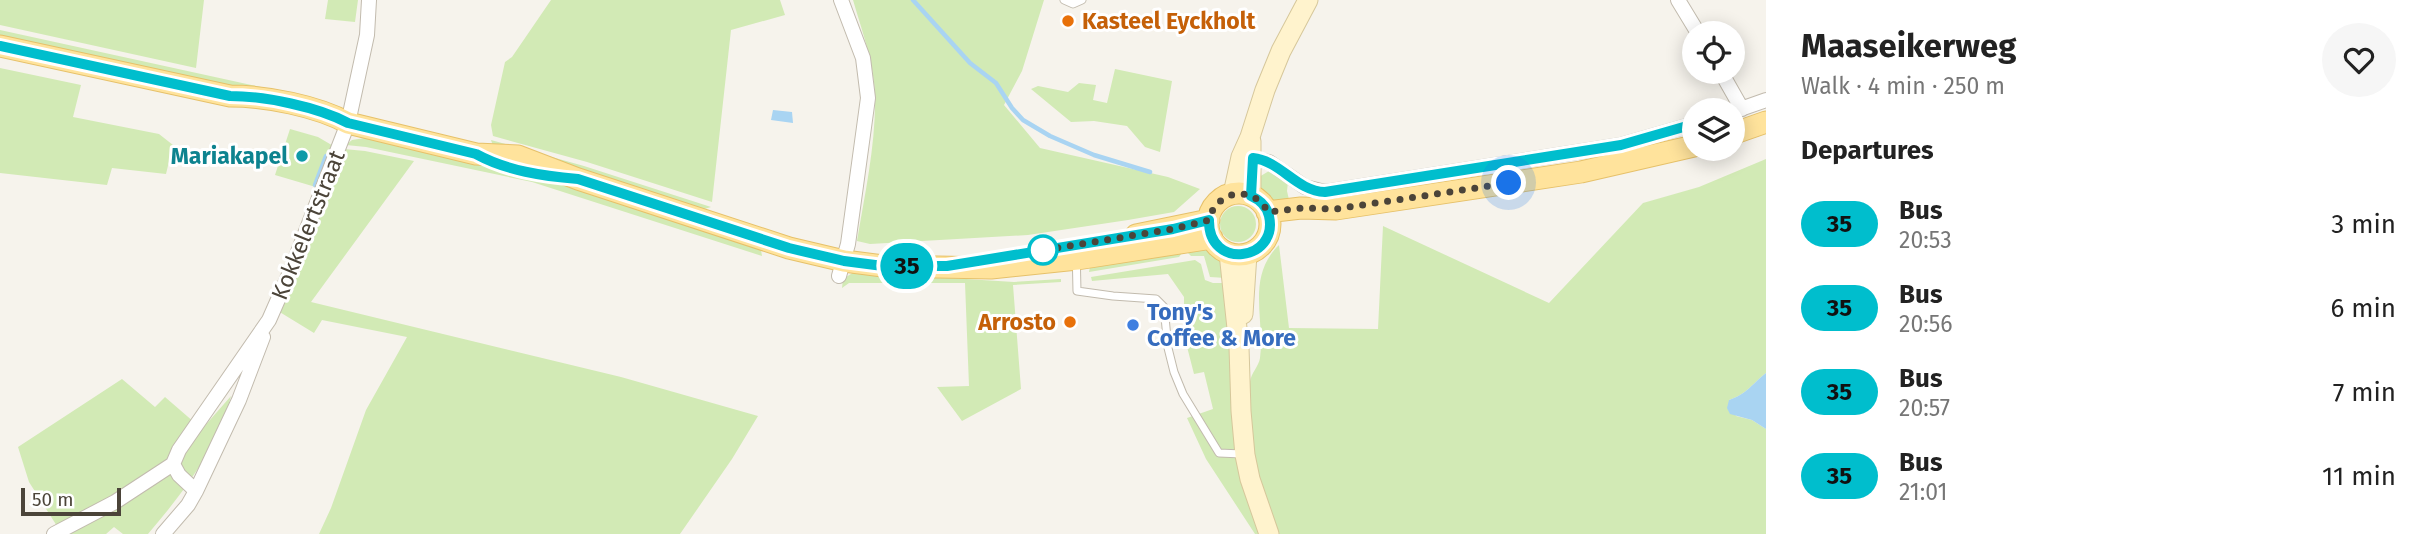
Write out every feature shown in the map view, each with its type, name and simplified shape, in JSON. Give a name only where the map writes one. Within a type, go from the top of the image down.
[{"type":"main road","points":[[0,46],[230,96],[248,96],[330,113],[348,123],[476,154],[493,163],[547,176],[578,179],[789,248],[883,266],[947,266],[1076,252],[1210,229]]},
{"type":"main road","points":[[1745,129],[1766,122]]},
{"type":"main road","points":[[1268,220],[1301,208],[1336,209],[1581,172],[1682,149]]},
{"type":"main road","points":[[1242,195],[1260,201],[1268,220],[1264,243],[1238,253],[1219,247],[1210,229],[1216,203],[1242,195]]},
{"type":"street","name":"Kokkelertstraat","points":[[54,534],[115,502],[173,464],[179,450],[265,325],[291,270],[348,123],[365,43],[369,0]]},
{"type":"street","points":[[841,0],[863,58],[868,98],[844,260]]},
{"type":"street","points":[[1242,195],[1250,137],[1275,64],[1308,0]]},
{"type":"street","points":[[1678,0],[1691,21]]},
{"type":"street","points":[[1745,107],[1766,100]]},
{"type":"street","points":[[1247,158],[1273,164],[1310,189],[1325,192],[1621,145],[1682,127]]},
{"type":"street","points":[[1238,253],[1241,411],[1245,455],[1250,479],[1269,534]]},
{"type":"street","name":"Kokkelertstraat","points":[[163,534],[196,492],[252,367],[265,325]]},
{"type":"street","points":[[173,464],[179,475],[196,492]]},
{"type":"lane","points":[[1064,0],[1073,4],[1082,0]]},
{"type":"lane","points":[[1076,252],[1077,291],[1156,299],[1164,307],[1168,348],[1183,394],[1219,453],[1245,455]]},
{"type":"green space","points":[[0,0],[204,0],[196,68],[0,25]]},
{"type":"green space","points":[[328,0],[358,0],[355,22],[325,19]]},
{"type":"green space","points":[[551,0],[780,0],[785,15],[731,30],[712,202],[587,162],[493,136],[491,125],[505,62],[512,57]]},
{"type":"green space","points":[[853,0],[1044,0],[1022,71],[1004,105],[1040,148],[1168,177],[1200,189],[1174,212],[1128,220],[1028,235],[870,244],[857,241],[872,150],[875,95],[870,59]]},
{"type":"green space","points":[[0,30],[306,97],[305,102],[0,38]]},
{"type":"green space","points":[[0,68],[81,85],[73,117],[159,134],[173,145],[166,174],[112,168],[107,185],[0,173]]},
{"type":"green space","points":[[1115,69],[1172,81],[1160,152],[1145,147],[1127,126],[1094,121],[1071,122],[1031,89],[1038,86],[1068,92],[1079,83],[1096,85],[1093,100],[1107,103]]},
{"type":"green space","points":[[290,129],[318,137],[335,147],[319,188],[275,175]]},
{"type":"green space","points":[[365,138],[555,182],[761,250],[762,256],[532,182],[346,145],[352,140]]},
{"type":"green space","points":[[491,140],[584,166],[711,207],[701,210],[493,146]]},
{"type":"green space","points":[[344,149],[414,161],[311,302],[621,377],[758,416],[680,534],[319,534],[366,410],[407,337],[322,320],[314,333],[278,311]]},
{"type":"green space","points":[[1766,159],[1766,373],[1745,392],[1729,400],[1736,416],[1752,420],[1766,429],[1766,534],[1276,534],[1255,459],[1248,401],[1251,379],[1260,358],[1260,284],[1269,257],[1279,245],[1289,328],[1378,329],[1383,226],[1549,303],[1643,203],[1699,187]]},
{"type":"green space","points":[[1269,171],[1277,173],[1288,182],[1290,204],[1277,204],[1262,195],[1258,184],[1259,177]]},
{"type":"green space","points":[[1238,206],[1250,212],[1256,224],[1250,236],[1238,242],[1226,236],[1220,224],[1226,212]]},
{"type":"green space","points":[[1193,245],[1211,250],[1226,270],[1226,278],[1210,277],[1204,256],[1191,256],[1187,252]]},
{"type":"green space","points":[[1182,253],[1179,257],[1089,272],[1090,267]]},
{"type":"green space","points":[[1195,260],[1201,264],[1205,280],[1227,283],[1261,534],[1255,534],[1206,459],[1187,418],[1213,409],[1204,372],[1194,374],[1184,335],[1184,297],[1168,274],[1092,281],[1091,277]]},
{"type":"green space","points":[[854,272],[1014,282],[1061,279],[1061,282],[1013,285],[1021,389],[962,421],[937,387],[969,386],[965,283],[849,283],[842,288],[843,279]]},
{"type":"green space","points":[[122,379],[155,407],[165,397],[202,429],[231,396],[208,452],[174,503],[148,534],[123,534],[114,527],[106,534],[62,534],[29,482],[18,447]]},
{"type":"water","points":[[773,110],[792,112],[793,123],[771,120]]},
{"type":"water","points":[[1766,373],[1766,429],[1752,420],[1730,414],[1727,408],[1729,400],[1745,392]]},
{"type":"waterway","points":[[913,0],[970,63],[996,83],[1023,120],[1050,136],[1094,155],[1150,172]]},
{"type":"waterway","points":[[315,185],[326,156]]},
{"type":"bus line","name":"35","points":[[0,46],[230,96],[248,96],[330,113],[348,123],[476,154],[493,163],[547,176],[578,179],[789,248],[844,261],[883,266],[947,266],[1173,229],[1209,220],[1212,238],[1224,251],[1234,254],[1251,253],[1266,239],[1270,224],[1266,208],[1251,196],[1253,158],[1273,164],[1310,189],[1325,192],[1621,145],[1682,128]]},
{"type":"place","name":"Kasteel Eyckholt","points":[[1068,21]]},
{"type":"place","name":"Mariakapel","points":[[302,156]]},
{"type":"place","name":"Arrosto","points":[[1070,322]]},
{"type":"place","name":"Tony's Coffee & More","points":[[1133,325]]},
{"type":"route","points":[[1043,250],[1038,251],[1173,229],[1209,220],[1216,203],[1233,194],[1243,193],[1256,198],[1268,212],[1301,208],[1336,209],[1509,183]]}]
